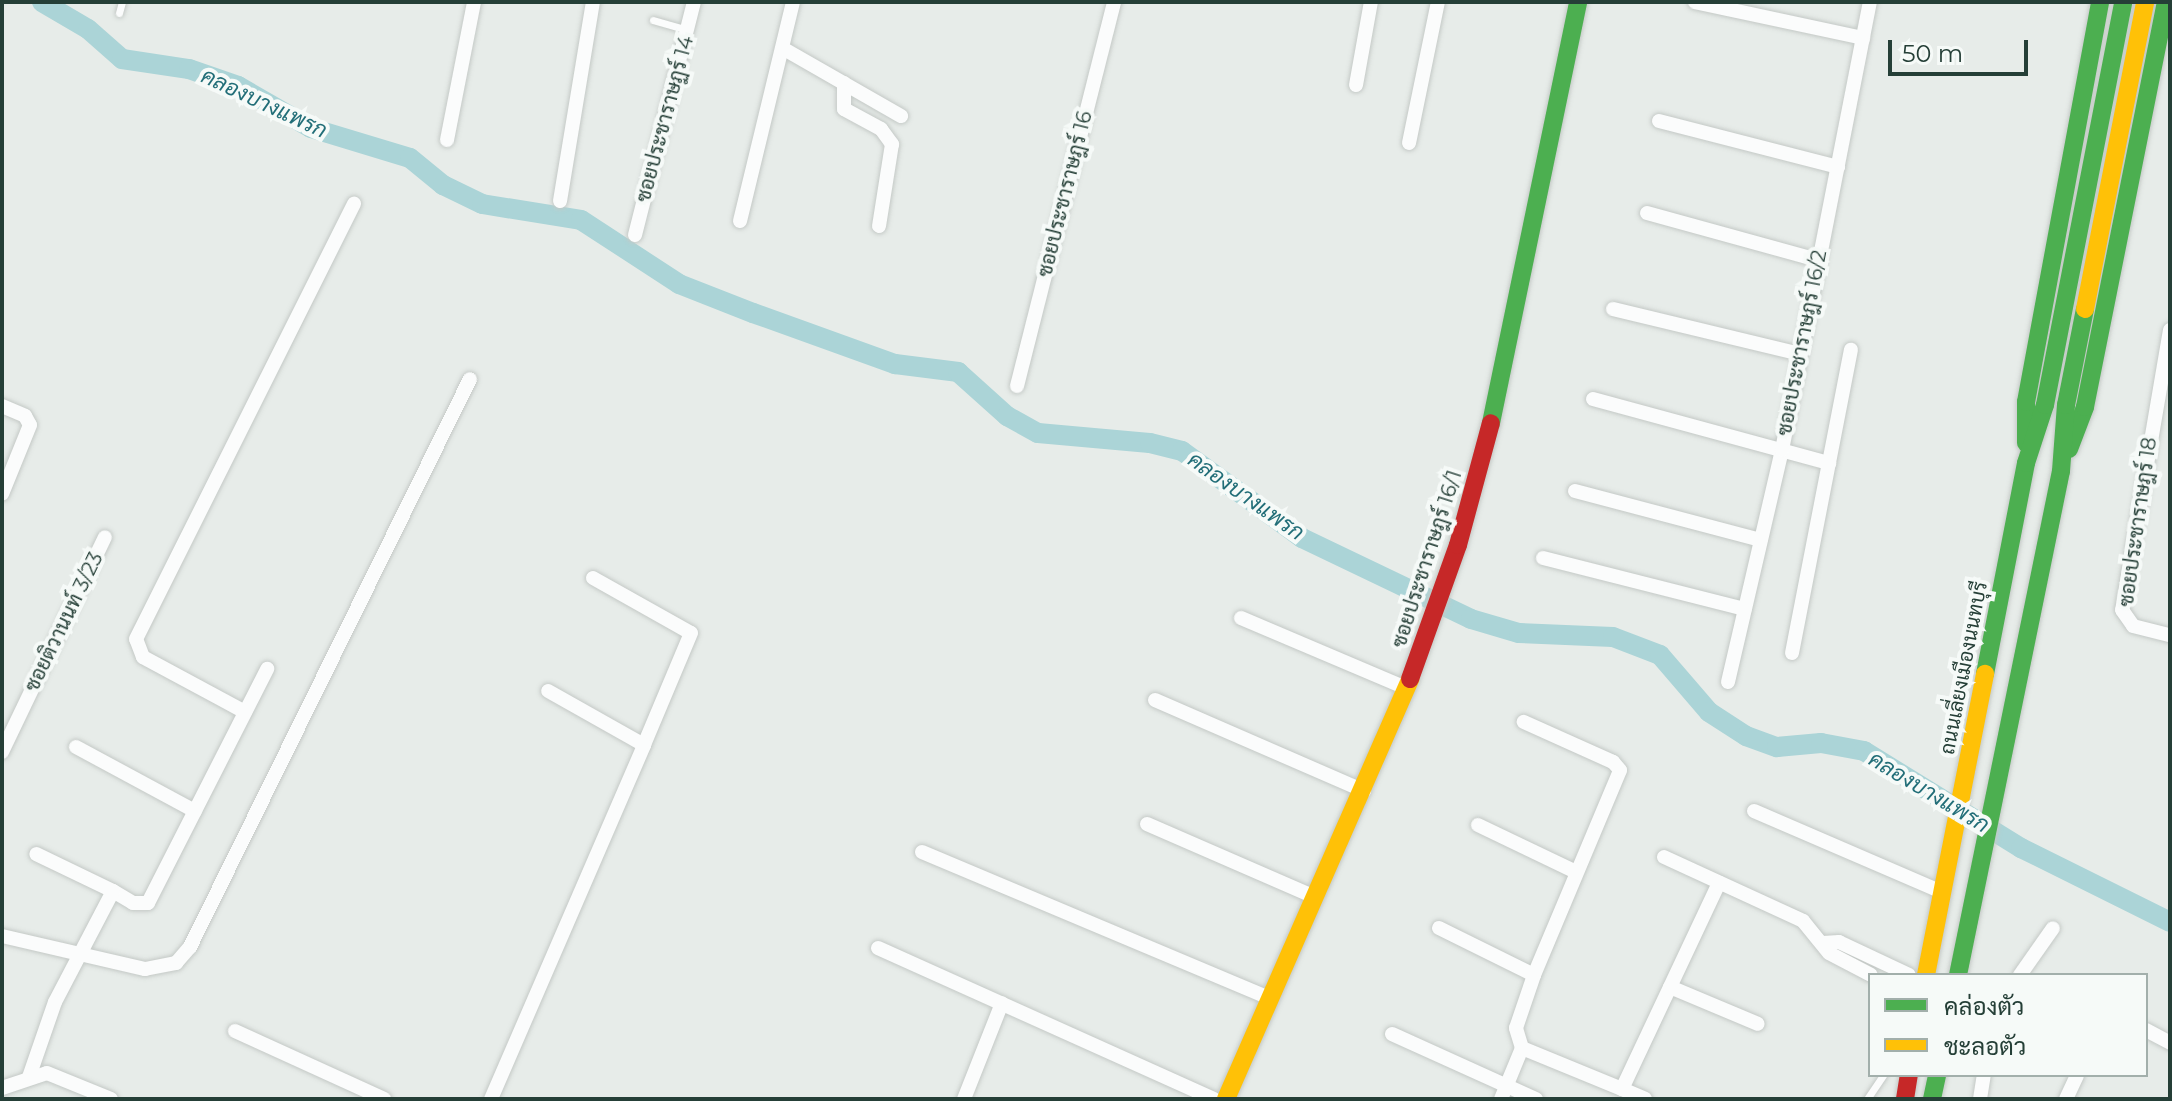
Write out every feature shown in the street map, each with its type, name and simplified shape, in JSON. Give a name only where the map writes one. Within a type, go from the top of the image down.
[{"type":"main road","name":"ซอยประชาราษฎร์ 16/1","points":[[1226,1099],[1364,791],[1443,592],[1487,443],[1578,2]]},
{"type":"main road","name":"ถนนเลี่ยงเมืองนนทบุรี","points":[[2026,463],[2026,402],[2100,2]]},
{"type":"main road","name":"ถนนเลี่ยงเมืองนนทบุรี","points":[[1926,973],[2026,463],[2045,405],[2123,2]]},
{"type":"main road","points":[[1958,973],[2061,471],[2066,405],[2145,2]]},
{"type":"main road","points":[[2061,471],[2085,407],[2166,2]]},
{"type":"main road","points":[[1905,1099],[1909,1077]]},
{"type":"main road","points":[[1932,1099],[1937,1077]]},
{"type":"street","points":[[447,140],[474,2]]},
{"type":"street","points":[[560,201],[593,2]]},
{"type":"street","name":"ซอยประชาราษฏร์ 14","points":[[635,235],[694,2]]},
{"type":"street","points":[[740,221],[793,2]]},
{"type":"street","name":"ซอยประชาราษฎร์ 16","points":[[1017,386],[1114,2]]},
{"type":"street","points":[[1356,85],[1371,2]]},
{"type":"street","points":[[1409,143],[1438,2]]},
{"type":"street","points":[[1695,2],[1863,38]]},
{"type":"street","name":"ซอยประชาราษฎร์ 16/2","points":[[1728,682],[1782,450],[1870,2]]},
{"type":"street","points":[[784,49],[901,116]]},
{"type":"street","points":[[844,83],[844,109],[881,129],[892,144],[879,226]]},
{"type":"street","points":[[1659,121],[1838,167]]},
{"type":"street","points":[[245,712],[143,657],[136,639],[354,203]]},
{"type":"street","points":[[1647,213],[1818,260]]},
{"type":"street","points":[[1613,309],[1800,354]]},
{"type":"street","name":"ซอยประชาราษฎร์ 18","points":[[2170,330],[2122,610],[2133,626],[2170,635]]},
{"type":"street","points":[[1792,653],[1851,350]]},
{"type":"street","points":[[2,936],[77,956],[161,969],[176,963],[190,947],[470,379]]},
{"type":"street","points":[[1593,399],[1829,463]]},
{"type":"street","points":[[2,406],[25,416],[30,425],[2,494]]},
{"type":"street","points":[[1575,491],[1761,540]]},
{"type":"street","name":"ซอยติวานนท์ 3/23","points":[[2,752],[105,537]]},
{"type":"street","points":[[1543,558],[1745,609]]},
{"type":"street","points":[[491,1099],[691,633],[688,627],[593,578]]},
{"type":"street","points":[[1241,618],[1406,688]]},
{"type":"street","points":[[36,854],[133,903],[148,903],[267,669]]},
{"type":"street","points":[[548,691],[644,745]]},
{"type":"street","points":[[1155,700],[1364,791]]},
{"type":"street","points":[[1504,1092],[1522,1048],[1516,1028],[1534,975],[1618,777],[1618,765],[1524,722]]},
{"type":"street","points":[[76,747],[195,811]]},
{"type":"street","points":[[1754,811],[1942,892]]},
{"type":"street","points":[[1147,824],[1315,897]]},
{"type":"street","points":[[1478,825],[1576,872]]},
{"type":"street","points":[[922,852],[1270,998]]},
{"type":"street","points":[[1664,857],[1803,921],[1829,953],[1868,973]]},
{"type":"street","points":[[1622,1089],[1719,883]]},
{"type":"street","points":[[29,1077],[77,956],[113,891]]},
{"type":"street","points":[[1439,928],[1534,975]]},
{"type":"street","points":[[2021,973],[2053,928]]},
{"type":"street","points":[[1823,943],[1842,943],[1905,973]]},
{"type":"street","points":[[878,948],[1214,1099]]},
{"type":"street","points":[[1670,987],[1758,1024]]},
{"type":"street","points":[[964,1099],[1002,1003]]},
{"type":"street","points":[[235,1031],[384,1099]]},
{"type":"street","points":[[2148,1031],[2170,1043]]},
{"type":"street","points":[[1392,1034],[1504,1092],[1536,1099]]},
{"type":"street","points":[[1522,1048],[1645,1099]]},
{"type":"street","points":[[2,1088],[29,1077],[56,1075],[111,1099]]},
{"type":"street","points":[[1980,1099],[1984,1077]]},
{"type":"street","points":[[2066,1099],[2076,1077]]},
{"type":"lane","points":[[119,13],[122,2]]},
{"type":"lane","points":[[653,20],[689,30]]},
{"type":"lane","points":[[1867,1099],[1882,1077]]},
{"type":"waterway","name":"คลองบางแพรก","points":[[42,2],[88,29],[122,59],[189,69],[238,86],[311,128],[410,158],[443,185],[482,204],[581,220],[679,284],[895,364],[958,372],[1007,416],[1038,433],[1150,443],[1182,451],[1302,538],[1471,619],[1519,633],[1613,637],[1660,655],[1709,712],[1746,736],[1777,747],[1821,743],[1864,751],[2021,848],[2170,922]]},
{"type":"traffic: fast","points":[[1491,423],[1578,2]]},
{"type":"traffic: fast","points":[[2026,443],[2026,402],[2100,2]]},
{"type":"traffic: fast","points":[[1985,674],[2026,463],[2045,405],[2123,2]]},
{"type":"traffic: fast","points":[[2069,449],[2085,407],[2166,2]]},
{"type":"traffic: fast","points":[[1958,973],[2061,471],[2066,405],[2085,309]]},
{"type":"traffic: fast","points":[[1932,1099],[1937,1077]]},
{"type":"traffic: slow","points":[[2085,309],[2145,2]]},
{"type":"traffic: slow","points":[[1926,973],[1985,674]]},
{"type":"traffic: slow","points":[[1226,1099],[1410,679]]},
{"type":"traffic: jam","points":[[1410,679],[1458,545],[1491,423]]},
{"type":"traffic: jam","points":[[1905,1099],[1909,1077]]}]
